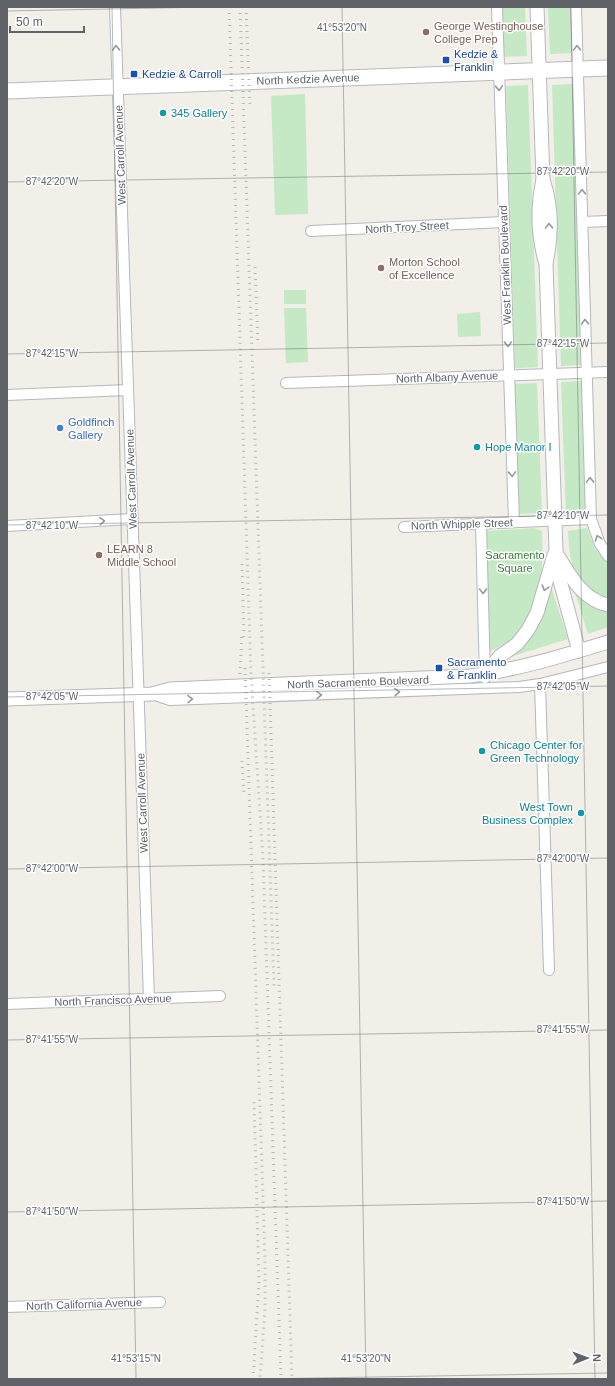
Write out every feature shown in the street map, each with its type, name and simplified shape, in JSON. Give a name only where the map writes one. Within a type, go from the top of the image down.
[{"type":"main road","name":"North Kedzie Avenue","points":[[7,91],[608,68]]},
{"type":"street","name":"West Carroll Avenue","points":[[115,7],[132,519],[145,694],[149,999]]},
{"type":"street","name":"West Franklin Boulevard","points":[[497,7],[514,522]]},
{"type":"street","points":[[537,7],[543,180],[548,196],[549,208],[550,246],[546,264],[556,551],[559,577],[579,651]]},
{"type":"street","points":[[576,7],[591,519],[600,544],[608,556]]},
{"type":"street","points":[[582,222],[608,220]]},
{"type":"street","name":"North Troy Street","points":[[311,231],[504,222]]},
{"type":"street","name":"North Albany Avenue","points":[[286,383],[608,372]]},
{"type":"street","points":[[7,395],[128,390]]},
{"type":"street","points":[[7,526],[132,519]]},
{"type":"street","name":"North Whipple Street","points":[[404,526],[591,519]]},
{"type":"street","points":[[481,524],[485,688]]},
{"type":"street","points":[[556,551],[575,583],[599,603],[608,605]]},
{"type":"street","points":[[485,674],[500,656],[517,644],[528,630],[537,613],[556,551]]},
{"type":"street","name":"North Sacramento Boulevard","points":[[7,699],[145,694],[170,689],[442,678],[485,674],[539,663],[608,642]]},
{"type":"street","name":"North Sacramento Boulevard","points":[[145,694],[170,700],[485,688],[540,684],[608,667]]},
{"type":"street","points":[[540,684],[549,970]]},
{"type":"street","name":"North Francisco Avenue","points":[[7,1004],[220,996]]},
{"type":"street","name":"North California Avenue","points":[[7,1307],[160,1302]]},
{"type":"green space","points":[[502,7],[525,7],[527,56],[504,57]]},
{"type":"green space","points":[[548,7],[571,7],[572,53],[550,54]]},
{"type":"green space","points":[[574,84],[582,365],[561,366],[552,85]]},
{"type":"green space","points":[[528,85],[538,367],[515,368],[506,86]]},
{"type":"green space","points":[[305,94],[308,214],[275,215],[271,96]]},
{"type":"green space","points":[[284,290],[306,290],[306,304],[284,304]]},
{"type":"green space","points":[[284,308],[306,308],[308,362],[286,363]]},
{"type":"green space","points":[[480,312],[481,336],[458,337],[457,314]]},
{"type":"green space","points":[[583,381],[588,512],[566,514],[561,382]]},
{"type":"green space","points":[[537,383],[542,513],[519,514],[513,384]]},
{"type":"green space","name":"Sacramento Square","points":[[534,528],[542,531],[542,567],[536,602],[520,631],[507,642],[490,651],[486,531]]},
{"type":"green space","name":"Sacramento Square","points":[[587,528],[596,550],[608,564],[608,600],[587,589],[575,573],[572,564],[568,531]]},
{"type":"green space","name":"Sacramento Square","points":[[550,584],[568,639],[513,656],[525,641]]},
{"type":"green space","name":"Sacramento Square","points":[[574,589],[608,609],[608,627],[588,634]]},
{"type":"railway","points":[[229,7],[251,675],[263,859],[281,1379]]},
{"type":"railway","points":[[240,7],[274,986]]},
{"type":"railway","points":[[246,7],[250,105]]},
{"type":"railway","points":[[255,267],[258,345]]},
{"type":"railway","points":[[242,564],[244,638]]},
{"type":"railway","points":[[240,674],[242,632]]},
{"type":"railway","points":[[245,668],[265,1258],[265,1309],[260,1379]]},
{"type":"railway","points":[[269,673],[292,1379]]},
{"type":"railway","points":[[242,761],[244,793]]},
{"type":"railway","points":[[253,1379],[259,1282],[254,1101]]},
{"type":"place","name":"George Westinghouse College Prep","points":[[426,32]]},
{"type":"place","name":"Kedzie & Franklin","points":[[446,60]]},
{"type":"place","name":"Kedzie & Carroll","points":[[134,74]]},
{"type":"place","name":"345 Gallery","points":[[163,113]]},
{"type":"place","name":"Morton School of Excellence","points":[[381,268]]},
{"type":"place","name":"Goldfinch Gallery","points":[[60,428]]},
{"type":"place","name":"Hope Manor I","points":[[477,447]]},
{"type":"place","name":"LEARN 8 Middle School","points":[[99,555]]},
{"type":"place","name":"Sacramento & Franklin","points":[[439,668]]},
{"type":"place","name":"Chicago Center for Green Technology","points":[[482,751]]},
{"type":"place","name":"West Town Business Complex","points":[[581,813]]}]
